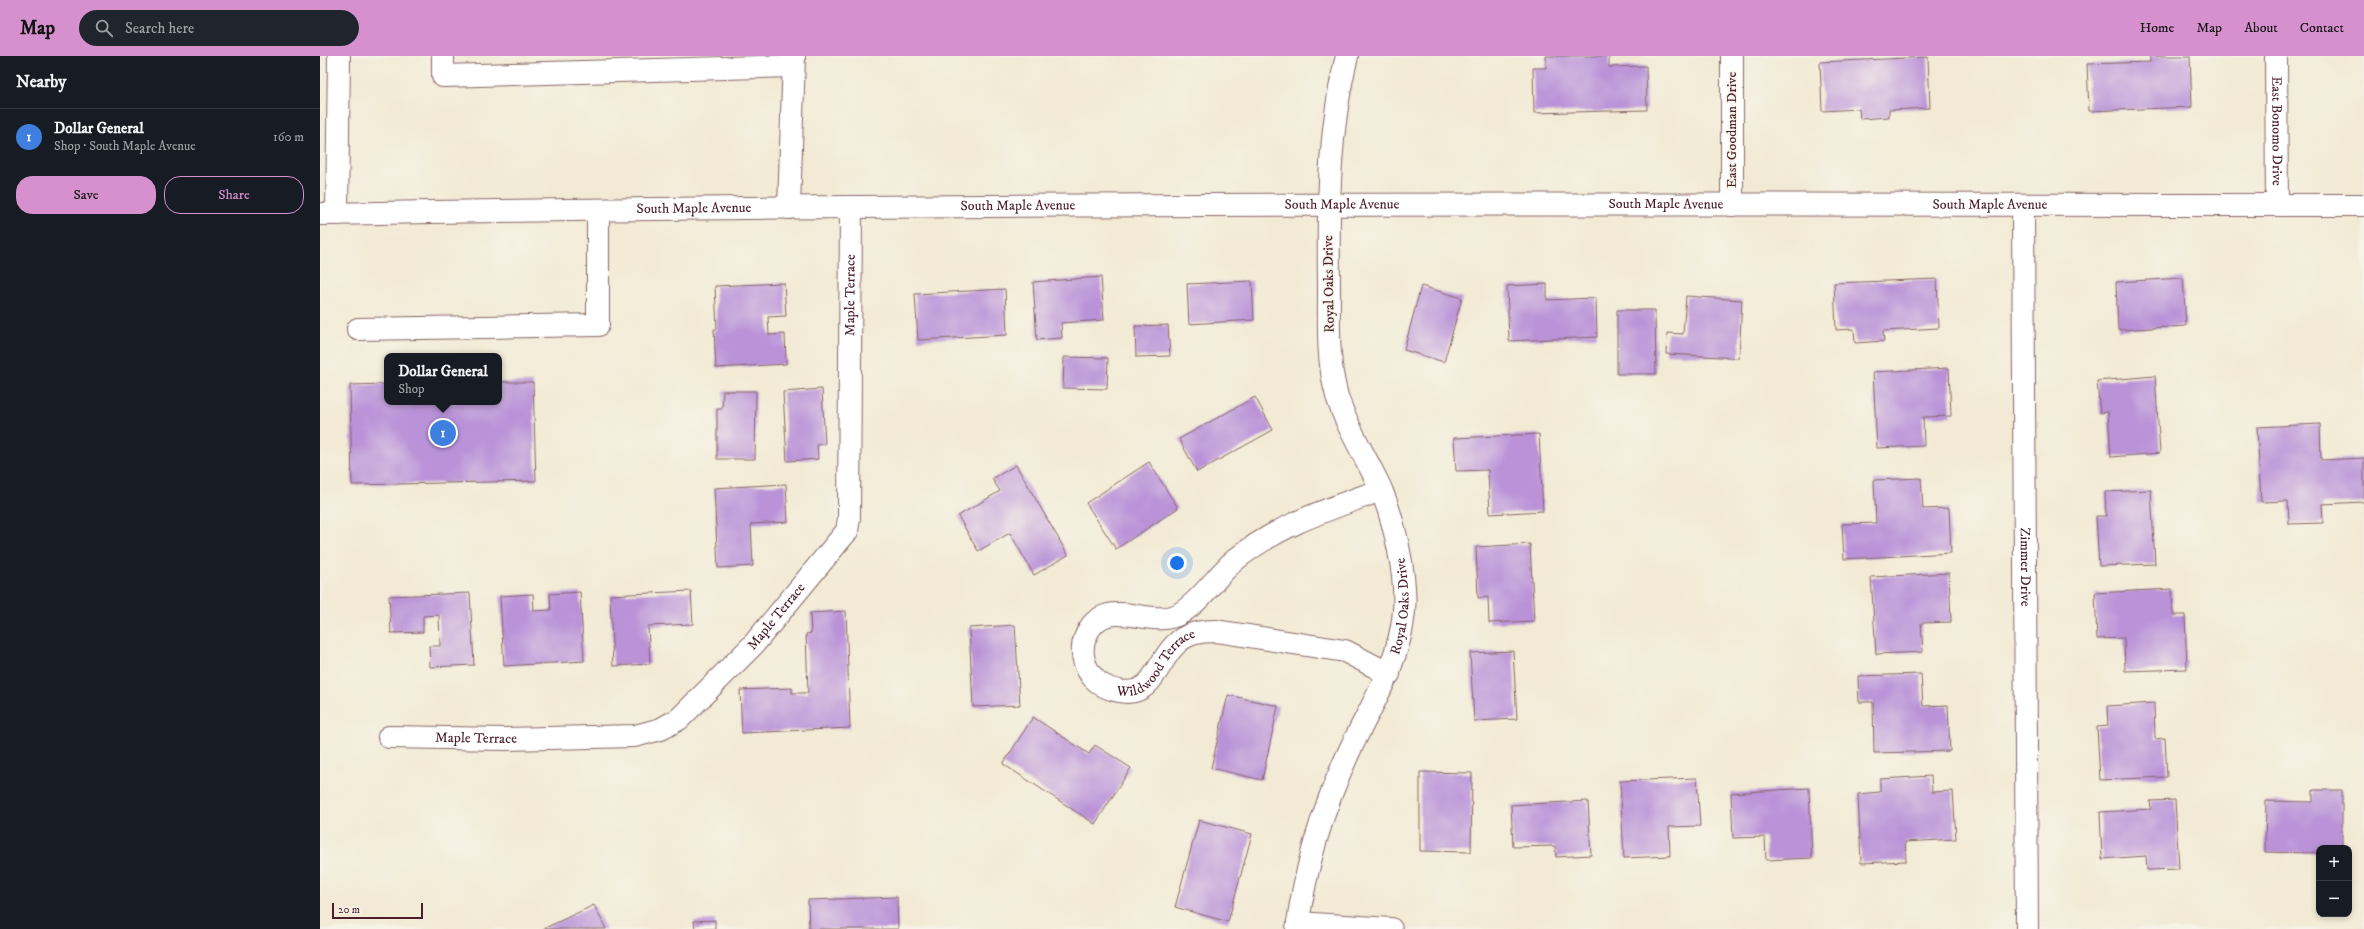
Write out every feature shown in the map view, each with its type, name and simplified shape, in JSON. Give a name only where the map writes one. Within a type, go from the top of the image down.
[{"type":"street","points":[[328,214],[329,124],[340,56]]},
{"type":"street","points":[[443,56],[443,76],[691,62],[794,61],[789,208]]},
{"type":"street","name":"Royal Oaks Drive","points":[[1297,926],[1308,874],[1331,794],[1348,754],[1389,674],[1397,647],[1404,612],[1404,576],[1381,490],[1345,416],[1332,373],[1329,349],[1328,205],[1337,94],[1346,56]]},
{"type":"street","name":"East Goodman Drive","points":[[1732,56],[1732,205]]},
{"type":"street","name":"East Bonomo Drive","points":[[2276,56],[2277,205]]},
{"type":"street","name":"South Maple Avenue","points":[[328,214],[789,208],[1328,205],[2364,206]]},
{"type":"street","name":"Zimmer Drive","points":[[2022,206],[2027,929]]},
{"type":"street","name":"Maple Terrace","points":[[389,737],[506,739],[635,736],[648,734],[679,719],[753,645],[847,531],[849,518],[851,208]]},
{"type":"street","points":[[358,329],[598,325],[598,210]]},
{"type":"street","name":"Wildwood Terrace","points":[[1381,490],[1304,518],[1268,536],[1235,561],[1194,604],[1180,614],[1157,618],[1120,612],[1102,617],[1094,624],[1084,642],[1084,660],[1087,669],[1094,680],[1106,688],[1121,692],[1135,690],[1148,684],[1157,674],[1167,654],[1176,644],[1189,635],[1205,631],[1216,631],[1345,651],[1389,674]]},
{"type":"street","points":[[1180,614],[1189,635]]},
{"type":"street","points":[[1297,926],[1391,929]]},
{"type":"building","points":[[1546,56],[1609,56],[1609,67],[1646,66],[1647,110],[1534,113],[1533,68],[1546,68]]},
{"type":"building","points":[[2150,56],[2190,56],[2192,107],[2089,111],[2087,64],[2150,62]]},
{"type":"building","points":[[1928,57],[1930,108],[1889,110],[1889,117],[1860,119],[1859,109],[1822,111],[1820,62]]},
{"type":"building","points":[[1101,277],[1104,320],[1061,323],[1062,338],[1037,340],[1033,282]]},
{"type":"building","points":[[2183,278],[2186,326],[2118,330],[2116,282]]},
{"type":"building","points":[[1937,279],[1939,328],[1883,331],[1884,341],[1855,343],[1854,329],[1836,330],[1834,283]]},
{"type":"building","points":[[1252,281],[1254,320],[1189,324],[1187,284]]},
{"type":"building","points":[[784,283],[786,316],[768,317],[769,335],[785,334],[786,364],[716,368],[714,329],[717,329],[715,286]]},
{"type":"building","points":[[1547,284],[1547,300],[1596,298],[1597,337],[1509,341],[1507,286]]},
{"type":"building","points":[[1421,286],[1462,298],[1444,362],[1404,350]]},
{"type":"building","points":[[1005,289],[1007,335],[918,340],[915,294]]},
{"type":"building","points":[[1686,296],[1742,300],[1739,358],[1666,354],[1667,333],[1683,334]]},
{"type":"building","points":[[1617,310],[1655,310],[1656,374],[1617,374]]},
{"type":"building","points":[[1168,325],[1170,356],[1136,357],[1135,326]]},
{"type":"building","points":[[1064,357],[1108,358],[1107,389],[1063,388]]},
{"type":"building","points":[[1949,368],[1951,416],[1923,417],[1924,446],[1877,448],[1873,372]]},
{"type":"building","points":[[2155,376],[2160,453],[2111,457],[2108,412],[2100,413],[2097,381]]},
{"type":"building","points":[[502,382],[533,382],[536,481],[352,485],[350,385],[384,384],[384,405],[502,405]]},
{"type":"building","points":[[822,389],[825,444],[817,445],[818,459],[787,461],[783,392]]},
{"type":"building","points":[[723,391],[756,391],[755,459],[717,459],[717,409],[722,409]]},
{"type":"building","points":[[1255,397],[1273,430],[1197,472],[1179,439]]},
{"type":"building","points":[[2320,424],[2321,460],[2364,458],[2364,502],[2322,504],[2323,523],[2289,524],[2288,501],[2261,502],[2257,427]]},
{"type":"building","points":[[1539,434],[1543,511],[1490,514],[1488,470],[1456,471],[1454,438]]},
{"type":"building","points":[[1149,462],[1178,508],[1116,549],[1086,503]]},
{"type":"building","points":[[1016,465],[1068,555],[1034,575],[1010,533],[978,551],[958,516],[1000,491],[992,479]]},
{"type":"building","points":[[1921,478],[1923,509],[1949,508],[1951,553],[1844,559],[1842,524],[1876,523],[1874,480]]},
{"type":"building","points":[[786,484],[788,522],[751,524],[753,566],[718,568],[714,488]]},
{"type":"building","points":[[2151,490],[2155,564],[2099,566],[2096,516],[2106,516],[2105,492]]},
{"type":"building","points":[[1530,544],[1534,621],[1489,623],[1488,597],[1478,598],[1476,547]]},
{"type":"building","points":[[1949,573],[1951,622],[1921,623],[1923,652],[1876,654],[1871,577]]},
{"type":"building","points":[[2172,589],[2173,615],[2185,615],[2187,669],[2125,671],[2124,638],[2097,639],[2095,593]]},
{"type":"building","points":[[691,591],[693,624],[648,626],[650,664],[613,666],[610,595]]},
{"type":"building","points":[[580,592],[584,661],[504,666],[500,596],[533,594],[534,611],[551,610],[550,594]]},
{"type":"building","points":[[470,593],[474,665],[430,667],[429,646],[440,646],[439,615],[423,616],[423,632],[391,633],[389,596]]},
{"type":"building","points":[[846,611],[850,728],[742,733],[740,690],[792,688],[792,693],[808,693],[806,634],[811,633],[810,613]]},
{"type":"building","points":[[1015,625],[1020,705],[973,707],[969,628]]},
{"type":"building","points":[[1513,651],[1517,719],[1474,721],[1470,653]]},
{"type":"building","points":[[1921,674],[1923,706],[1948,705],[1950,751],[1874,753],[1873,702],[1859,702],[1858,676]]},
{"type":"building","points":[[1228,695],[1278,706],[1262,780],[1211,768]]},
{"type":"building","points":[[2154,703],[2155,739],[2165,738],[2167,777],[2100,780],[2097,727],[2108,726],[2107,706]]},
{"type":"building","points":[[1033,717],[1089,754],[1095,745],[1131,768],[1095,824],[1003,764]]},
{"type":"building","points":[[1420,772],[1472,773],[1471,852],[1420,851]]},
{"type":"building","points":[[1931,776],[1932,792],[1953,791],[1956,839],[1905,842],[1906,861],[1861,863],[1858,794],[1880,792],[1880,779]]},
{"type":"building","points":[[1697,778],[1700,826],[1669,827],[1670,856],[1624,858],[1620,781]]},
{"type":"building","points":[[1809,788],[1812,858],[1766,860],[1765,837],[1733,838],[1731,793]]},
{"type":"building","points":[[2313,790],[2342,790],[2342,845],[2316,845],[2316,853],[2265,852],[2266,801],[2313,802]]},
{"type":"building","points":[[2175,800],[2179,869],[2147,870],[2146,856],[2102,859],[2100,812],[2151,809],[2150,801]]},
{"type":"building","points":[[1588,801],[1591,855],[1556,857],[1555,846],[1513,847],[1511,805]]},
{"type":"building","points":[[1199,820],[1252,834],[1228,922],[1175,907]]},
{"type":"building","points":[[897,897],[898,929],[809,929],[808,900]]},
{"type":"building","points":[[594,905],[606,929],[543,929]]},
{"type":"building","points":[[715,920],[715,929],[695,929],[694,921]]},
{"type":"place","name":"Dollar General","points":[[443,433]]}]
